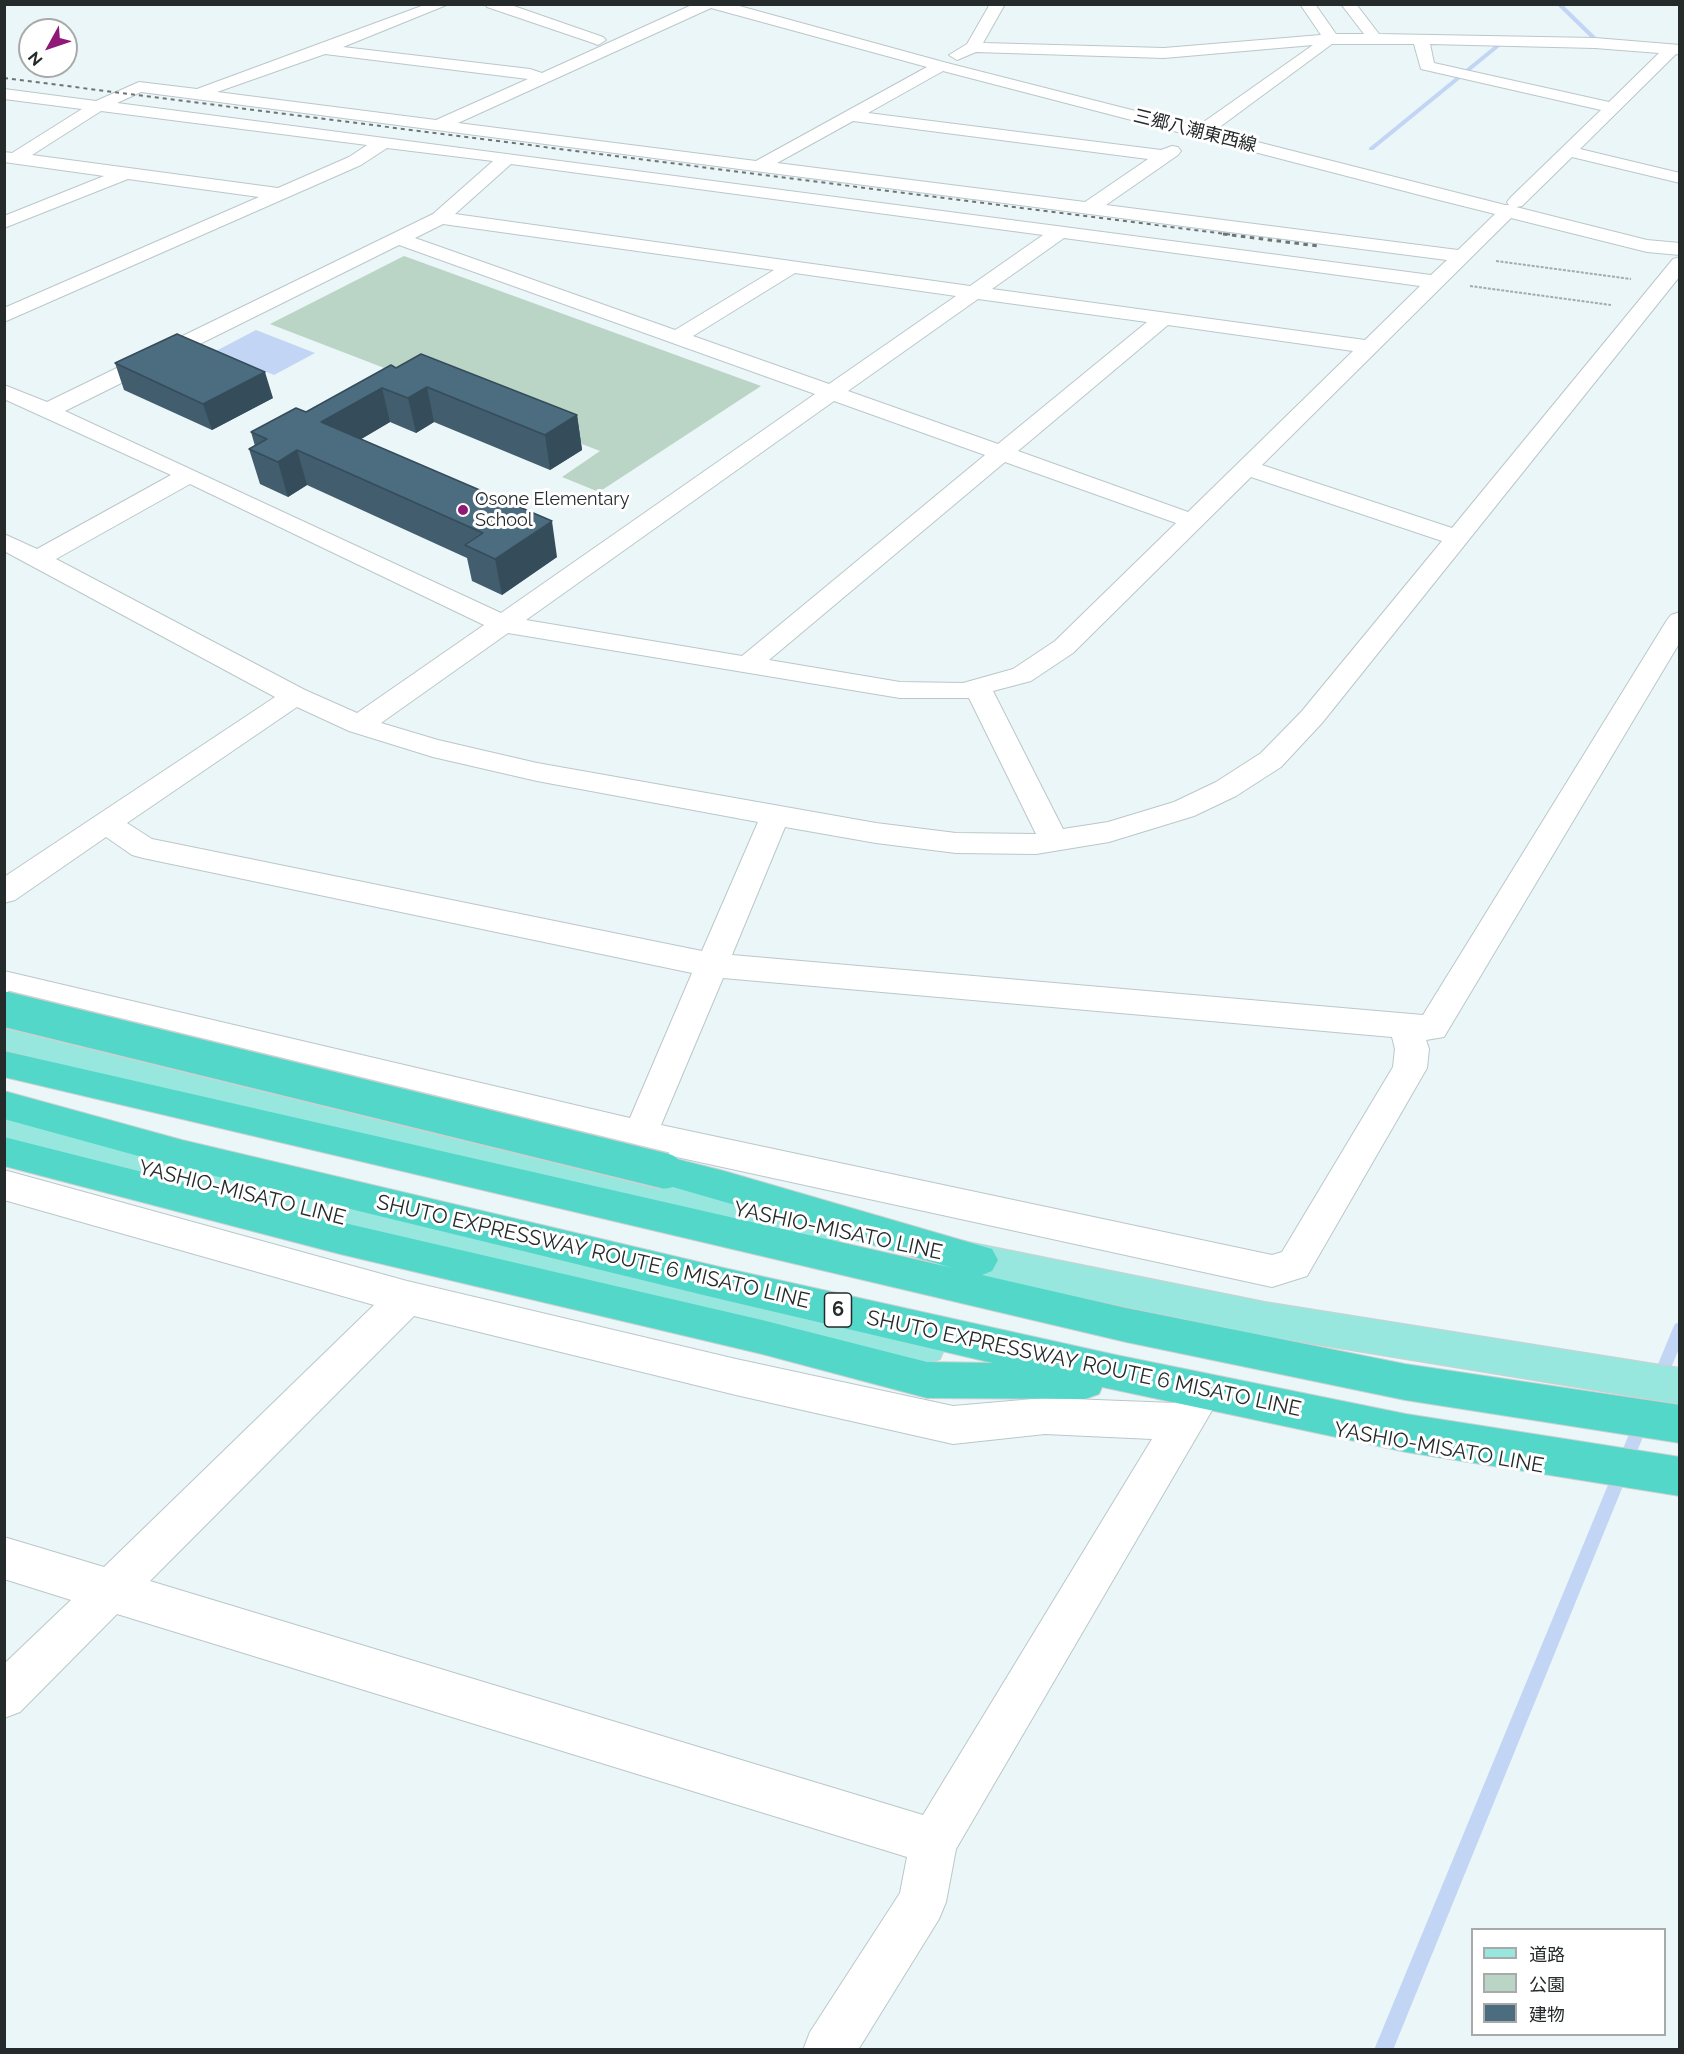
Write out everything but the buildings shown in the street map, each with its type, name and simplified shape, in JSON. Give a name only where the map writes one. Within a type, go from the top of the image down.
[{"type":"highway","points":[[4,1009],[724,1186],[979,1260]]},
{"type":"highway","name":"6","points":[[4,1064],[1126,1325],[1405,1382],[1680,1424]]},
{"type":"highway","name":"SHUTO EXPRESSWAY ROUTE 6 MISATO LINE","points":[[4,1105],[193,1157],[723,1284],[1116,1373],[1406,1432],[1680,1477]]},
{"type":"highway","points":[[4,1150],[340,1238],[762,1337],[927,1380],[1085,1381]]},
{"type":"main road","name":"YASHIO-MISATO LINE","points":[[4,1037],[222,1092],[525,1164],[979,1260],[1265,1319],[1680,1386]]},
{"type":"main road","name":"YASHIO-MISATO LINE","points":[[4,1132],[142,1169],[445,1243],[1085,1381],[1191,1413],[1680,1491]]},
{"type":"street","points":[[194,94],[236,81],[442,4]]},
{"type":"street","points":[[492,4],[598,40]]},
{"type":"street","points":[[441,124],[707,4]]},
{"type":"street","name":"三郷八潮東西線","points":[[713,4],[1513,206],[1647,246],[1680,247]]},
{"type":"street","name":"三郷八潮東西線","points":[[754,4],[945,62]]},
{"type":"street","points":[[973,47],[998,4]]},
{"type":"street","points":[[1089,208],[1324,44],[1329,36],[1307,4]]},
{"type":"street","points":[[1348,4],[1376,39]]},
{"type":"street","points":[[1590,27],[1606,44]]},
{"type":"street","points":[[761,165],[973,47],[1164,54],[1326,39],[1421,39],[1606,44],[1675,50]]},
{"type":"street","points":[[1421,39],[1427,66],[1611,107]]},
{"type":"street","points":[[324,49],[530,74],[542,78]]},
{"type":"street","points":[[4,391],[189,475],[503,624],[900,690],[963,691],[1022,675],[1064,647],[1568,152],[1611,107],[1675,50]]},
{"type":"street","points":[[10,158],[98,106],[139,87],[236,81]]},
{"type":"street","points":[[139,87],[1462,256]]},
{"type":"street","points":[[4,94],[507,158],[1436,282]]},
{"type":"street","points":[[850,117],[1165,156]]},
{"type":"street","points":[[4,316],[355,161],[384,142]]},
{"type":"street","points":[[1568,152],[1680,178]]},
{"type":"street","points":[[10,158],[278,194]]},
{"type":"street","points":[[49,410],[440,218],[507,158]]},
{"type":"street","points":[[1633,187],[1649,171]]},
{"type":"street","points":[[4,223],[126,174]]},
{"type":"street","points":[[15,201],[47,205]]},
{"type":"street","points":[[440,218],[1370,347]]},
{"type":"street","points":[[359,725],[1061,231]]},
{"type":"street","points":[[400,239],[1192,521]]},
{"type":"street","points":[[4,541],[295,696],[359,725],[433,748],[537,772],[876,834],[956,843],[1036,844],[1108,832],[1184,809],[1226,789],[1271,760],[1312,717],[1680,263]]},
{"type":"street","points":[[678,337],[786,271],[791,265]]},
{"type":"street","points":[[747,665],[1164,318]]},
{"type":"street","points":[[1247,468],[1457,538]]},
{"type":"street","points":[[39,558],[189,475]]},
{"type":"street","points":[[108,824],[143,848],[680,960],[753,970],[1432,1028],[1680,620]]},
{"type":"street","points":[[978,687],[1054,841]]},
{"type":"street","points":[[4,892],[295,696]]},
{"type":"street","points":[[640,1135],[776,814]]},
{"type":"street","points":[[4,983],[640,1135],[1272,1271],[1294,1265],[1410,1068],[1412,1049],[1404,1024]]},
{"type":"street","points":[[192,1029],[222,1092]]},
{"type":"street","points":[[4,1185],[407,1298],[736,1377],[953,1425],[1045,1416],[1191,1413]]},
{"type":"street","points":[[4,1695],[407,1298]]},
{"type":"street","points":[[828,2049],[922,1902],[934,1842],[1191,1413]]},
{"type":"street","points":[[4,1557],[111,1592],[934,1842]]},
{"type":"path","points":[[1462,256],[1634,279]]},
{"type":"path","points":[[1436,282],[1619,306]]},
{"type":"green space","points":[[404,256],[761,386],[599,492],[562,477],[600,451],[270,324]]},
{"type":"water","points":[[256,330],[315,353],[274,375],[216,351]]},
{"type":"waterway","points":[[1558,4],[1596,40]]},
{"type":"waterway","points":[[1371,149],[1500,44]]},
{"type":"waterway","points":[[1383,2050],[1680,1328]]},
{"type":"railway","points":[[4,78],[1234,235]]},
{"type":"railway","points":[[1223,234],[1318,246]]},
{"type":"place","name":"Osone Elementary School","points":[[463,510]]}]
